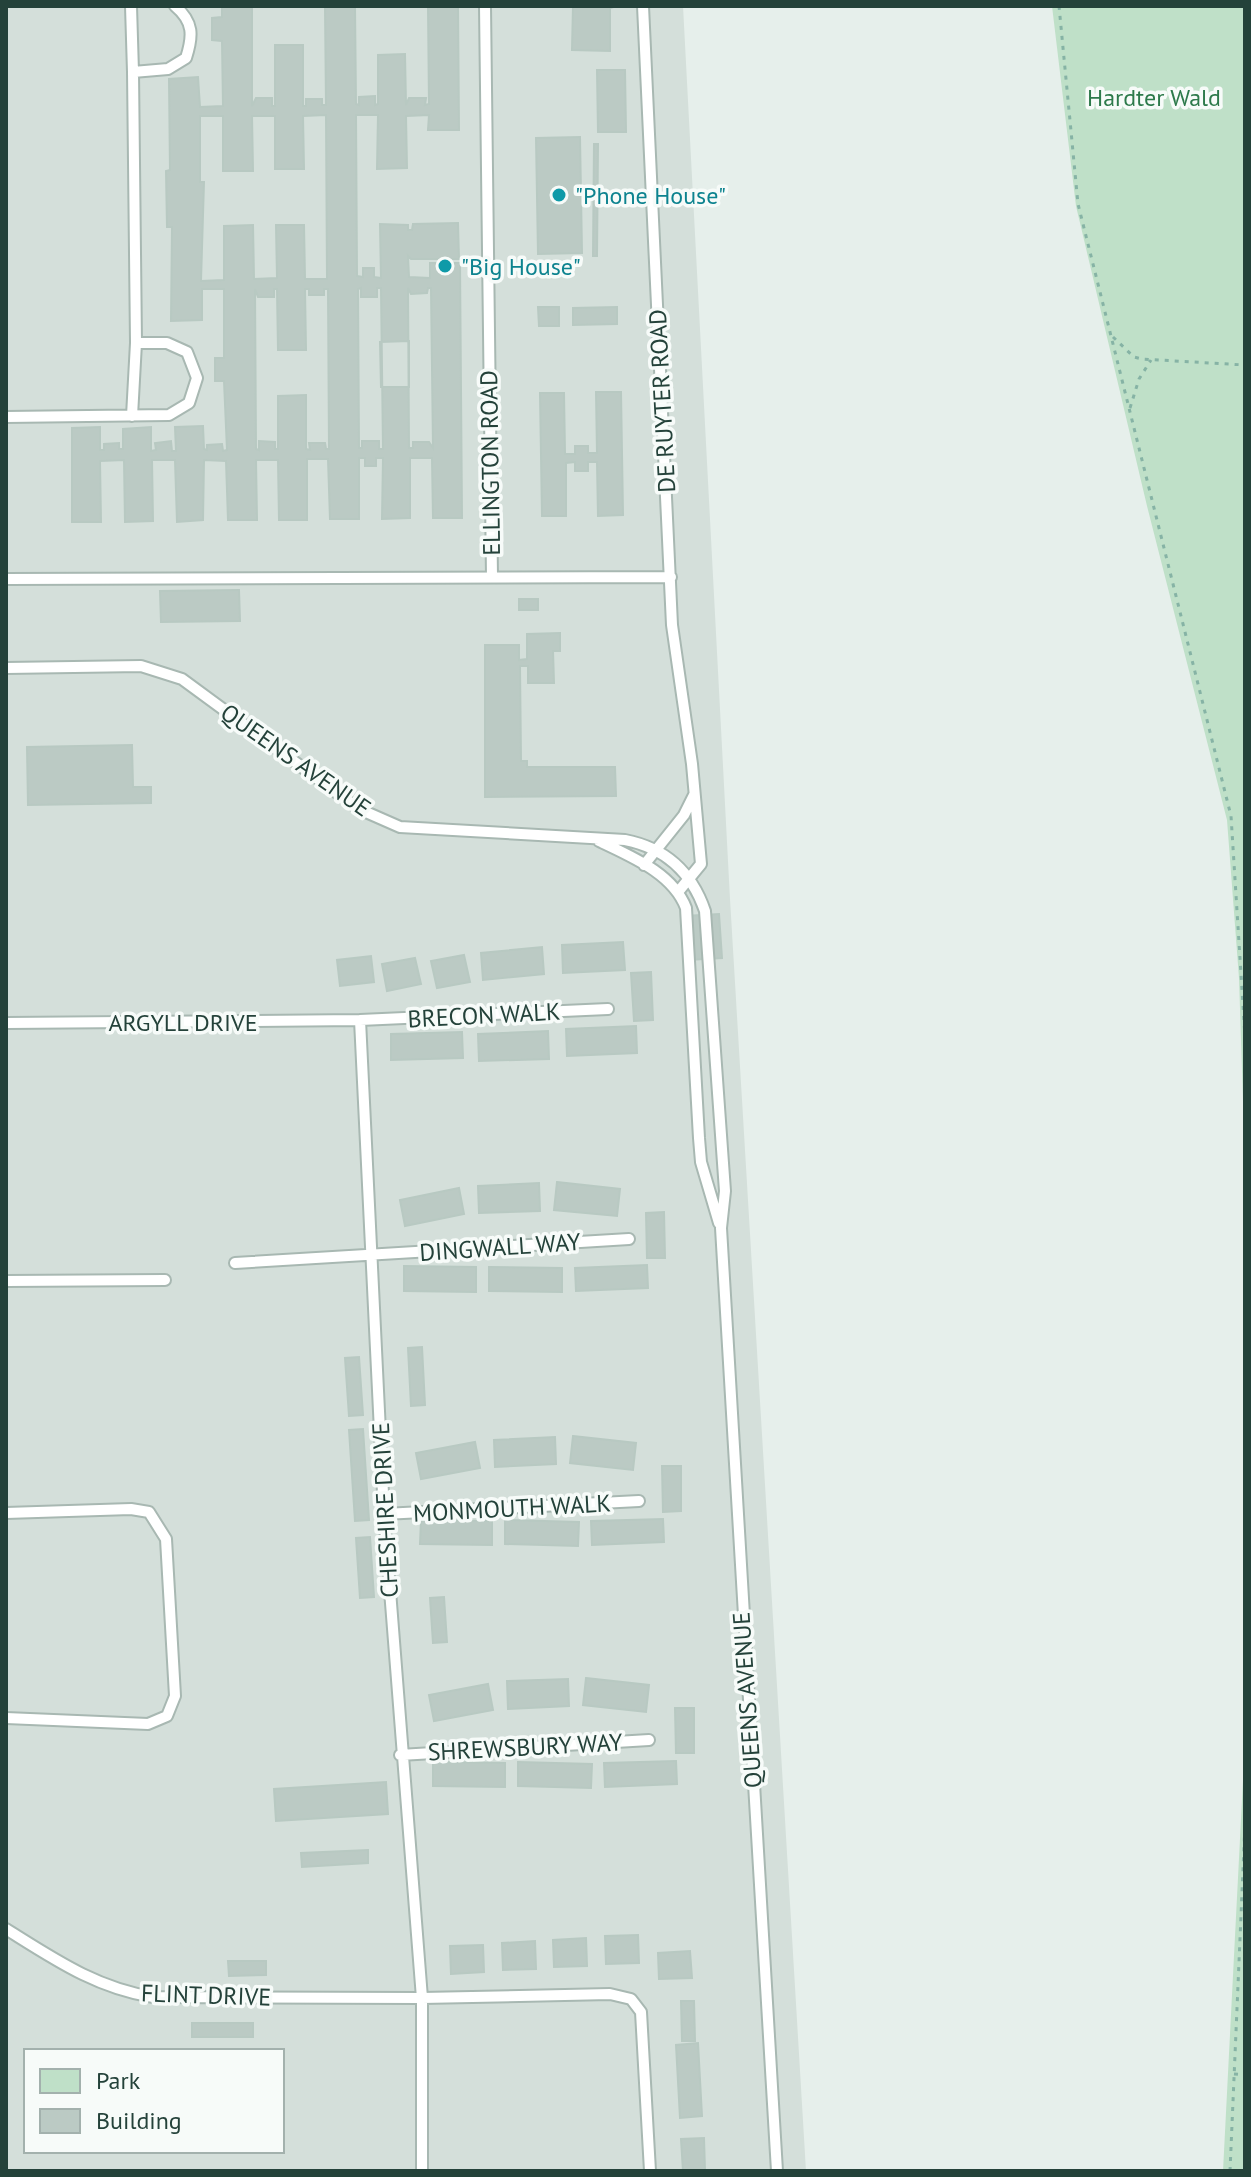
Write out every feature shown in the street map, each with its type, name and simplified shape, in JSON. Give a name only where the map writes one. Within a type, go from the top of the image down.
[{"type":"lane","points":[[131,6],[136,343],[132,416]]},
{"type":"lane","points":[[133,72],[168,69],[186,58],[193,37],[188,16],[175,6]]},
{"type":"lane","name":"ELLINGTON ROAD","points":[[6,579],[492,577],[485,6]]},
{"type":"lane","name":"DE RUYTER ROAD","points":[[643,6],[672,625],[701,864],[691,879]]},
{"type":"lane","points":[[6,417],[169,415],[189,403],[197,378],[187,352],[167,343],[136,343]]},
{"type":"lane","points":[[492,577],[671,577]]},
{"type":"lane","name":"QUEENS AVENUE","points":[[6,668],[141,666],[182,679],[359,809],[400,827],[625,840],[656,851],[691,879],[700,896],[706,925],[725,1191],[721,1228],[777,2171]]},
{"type":"lane","points":[[644,865],[694,795]]},
{"type":"lane","name":"QUEENS AVENUE","points":[[593,838],[644,865],[678,892],[686,908],[701,1162],[721,1228]]},
{"type":"lane","points":[[678,892],[691,879]]},
{"type":"lane","name":"BRECON WALK","points":[[360,1020],[608,1009]]},
{"type":"lane","name":"ARGYLL DRIVE","points":[[6,1023],[360,1020]]},
{"type":"lane","name":"CHESHIRE DRIVE","points":[[360,1020],[384,1514],[400,1755],[422,1998],[422,2171]]},
{"type":"lane","name":"DINGWALL WAY","points":[[235,1263],[629,1239]]},
{"type":"lane","points":[[6,1281],[165,1280]]},
{"type":"lane","name":"MONMOUTH WALK","points":[[384,1514],[639,1501]]},
{"type":"lane","points":[[6,1513],[131,1509],[149,1512],[166,1539],[175,1696],[167,1716],[148,1724],[6,1718]]},
{"type":"lane","name":"SHREWSBURY WAY","points":[[400,1755],[649,1740]]},
{"type":"lane","name":"FLINT DRIVE","points":[[6,1929],[79,1975],[118,1991],[153,1997],[422,1998],[610,1994],[631,1999],[641,2012],[650,2171]]},
{"type":"path","points":[[1059,6],[1078,204],[1231,816],[1245,1037]]},
{"type":"path","points":[[1113,337],[1134,357],[1245,365]]},
{"type":"path","points":[[1130,409],[1139,379],[1151,360]]},
{"type":"path","points":[[1230,2171],[1245,1823]]},
{"type":"path","points":[[1234,2074],[1245,2075]]},
{"type":"shaded area","points":[[6,6],[683,6],[730,899],[806,2171],[6,2171]]},
{"type":"green space","name":"Hardter Wald","points":[[1052,6],[1245,6],[1245,1163],[1239,978],[1227,820],[1147,506],[1076,206]]},
{"type":"green space","points":[[1245,1741],[1245,2171],[1223,2171]]},
{"type":"building","name":"\"Big House\"","points":[[222,6],[252,6],[252,106],[256,98],[272,98],[272,106],[275,106],[275,45],[303,45],[303,106],[306,106],[306,99],[322,99],[322,105],[326,105],[325,6],[355,6],[356,104],[359,105],[359,97],[375,96],[375,105],[378,104],[378,55],[405,54],[406,105],[409,98],[426,98],[425,105],[429,104],[428,6],[458,6],[459,130],[428,130],[429,115],[406,116],[407,168],[377,169],[378,115],[356,115],[357,276],[363,277],[363,268],[374,268],[374,277],[381,278],[380,224],[408,225],[408,230],[412,230],[413,224],[458,223],[459,259],[411,259],[408,256],[409,277],[430,278],[430,263],[460,263],[462,518],[433,518],[432,458],[410,458],[410,518],[382,519],[383,458],[376,458],[376,466],[365,466],[365,458],[359,458],[359,519],[330,519],[328,459],[307,459],[307,520],[279,520],[278,460],[256,460],[257,520],[228,520],[226,461],[204,460],[203,520],[177,522],[175,460],[152,460],[153,521],[125,522],[124,460],[100,461],[101,522],[72,522],[72,428],[100,427],[100,450],[104,450],[104,444],[119,443],[119,449],[123,449],[123,429],[151,427],[151,451],[156,450],[155,443],[171,441],[172,451],[176,451],[175,427],[203,426],[204,449],[207,450],[207,445],[222,444],[223,451],[227,450],[224,381],[215,381],[215,358],[224,358],[224,289],[202,289],[202,320],[171,321],[172,227],[167,227],[166,171],[170,170],[169,79],[198,77],[200,107],[223,106],[222,41],[212,40],[212,18],[222,17]],"holes":[[[326,115],[327,279],[305,279],[304,225],[276,225],[277,278],[254,279],[253,225],[224,226],[224,280],[201,281],[204,182],[200,182],[200,116],[223,116],[223,171],[253,171],[252,116],[275,116],[275,169],[304,169],[303,116]],[[361,288],[361,297],[377,297],[377,288],[381,288],[383,449],[379,449],[379,441],[362,441],[362,448],[359,448],[358,289]],[[408,288],[411,294],[427,293],[431,288],[433,448],[429,442],[413,442],[413,448],[409,448]],[[255,289],[258,297],[274,297],[274,289],[277,289],[278,350],[306,350],[305,289],[309,289],[309,295],[324,295],[324,289],[328,289],[329,449],[326,449],[325,443],[309,443],[310,450],[306,449],[306,395],[278,396],[278,449],[275,449],[275,442],[259,441],[259,450],[256,449]]]},
{"type":"building","points":[[573,6],[617,6],[610,8],[610,51],[572,50]]},
{"type":"building","points":[[597,70],[625,70],[626,132],[598,132]]},
{"type":"building","name":"\"Phone House\"","points":[[580,137],[582,253],[538,254],[536,138]]},
{"type":"building","points":[[594,144],[598,144],[597,256],[593,256]]},
{"type":"building","points":[[538,307],[559,307],[559,326],[539,326]]},
{"type":"building","points":[[617,307],[617,324],[573,325],[573,308]]},
{"type":"building","points":[[409,341],[409,387],[381,387],[380,342]]},
{"type":"building","points":[[596,392],[621,392],[623,515],[598,516],[597,462],[588,462],[588,471],[575,471],[575,462],[566,463],[566,516],[542,516],[540,393],[564,393],[565,454],[575,454],[575,446],[588,446],[588,453],[597,453]]},
{"type":"building","points":[[239,590],[240,621],[161,622],[160,591]]},
{"type":"building","points":[[519,599],[538,599],[538,610],[519,610]]},
{"type":"building","points":[[560,633],[560,651],[553,651],[554,683],[528,683],[528,666],[520,666],[521,761],[527,761],[527,767],[615,767],[616,796],[485,797],[485,645],[519,645],[519,660],[527,659],[527,634]]},
{"type":"building","points":[[132,745],[133,787],[151,787],[151,803],[28,805],[27,747]]},
{"type":"building","points":[[719,914],[722,958],[688,960],[685,916]]},
{"type":"building","points":[[623,942],[625,970],[563,973],[562,945]]},
{"type":"building","points":[[542,947],[544,974],[483,980],[481,953]]},
{"type":"building","points":[[464,955],[470,982],[437,988],[431,961]]},
{"type":"building","points":[[371,956],[374,982],[340,986],[337,960]]},
{"type":"building","points":[[415,958],[421,984],[387,991],[382,964]]},
{"type":"building","points":[[651,972],[653,1020],[634,1021],[631,973]]},
{"type":"building","points":[[636,1026],[637,1053],[567,1056],[566,1029]]},
{"type":"building","points":[[548,1031],[549,1059],[479,1061],[478,1034]]},
{"type":"building","points":[[462,1032],[463,1058],[391,1060],[391,1034]]},
{"type":"building","points":[[557,1182],[620,1189],[617,1216],[554,1210]]},
{"type":"building","points":[[539,1183],[540,1211],[479,1213],[478,1186]]},
{"type":"building","points":[[459,1188],[464,1214],[405,1226],[400,1200]]},
{"type":"building","points":[[664,1212],[665,1258],[647,1258],[646,1213]]},
{"type":"building","points":[[647,1265],[648,1288],[576,1291],[575,1268]]},
{"type":"building","points":[[404,1266],[476,1267],[476,1292],[404,1291]]},
{"type":"building","points":[[489,1267],[562,1268],[562,1292],[489,1291]]},
{"type":"building","points":[[422,1347],[425,1405],[411,1406],[408,1348]]},
{"type":"building","points":[[359,1357],[363,1415],[349,1416],[345,1358]]},
{"type":"building","points":[[363,1429],[369,1520],[355,1521],[349,1430]]},
{"type":"building","points":[[573,1436],[636,1443],[633,1470],[570,1463]]},
{"type":"building","points":[[555,1437],[556,1464],[495,1467],[494,1440]]},
{"type":"building","points":[[475,1442],[480,1468],[421,1479],[416,1453]]},
{"type":"building","points":[[662,1466],[681,1466],[681,1511],[663,1512]]},
{"type":"building","points":[[663,1519],[664,1542],[592,1545],[591,1521]]},
{"type":"building","points":[[421,1520],[492,1521],[492,1545],[420,1544]]},
{"type":"building","points":[[505,1520],[579,1522],[578,1546],[505,1544]]},
{"type":"building","points":[[370,1537],[374,1597],[360,1598],[356,1538]]},
{"type":"building","points":[[444,1597],[447,1642],[433,1643],[430,1598]]},
{"type":"building","points":[[586,1678],[649,1685],[646,1712],[583,1705]]},
{"type":"building","points":[[568,1679],[569,1706],[508,1709],[507,1681]]},
{"type":"building","points":[[488,1684],[493,1710],[434,1721],[429,1695]]},
{"type":"building","points":[[675,1708],[694,1708],[694,1753],[676,1753]]},
{"type":"building","points":[[676,1761],[677,1784],[605,1787],[604,1763]]},
{"type":"building","points":[[433,1762],[505,1763],[505,1787],[433,1786]]},
{"type":"building","points":[[518,1762],[592,1764],[591,1788],[518,1786]]},
{"type":"building","points":[[386,1782],[388,1814],[276,1821],[274,1789]]},
{"type":"building","points":[[368,1850],[368,1863],[302,1867],[301,1853]]},
{"type":"building","points":[[638,1935],[639,1963],[606,1964],[605,1936]]},
{"type":"building","points":[[586,1938],[587,1966],[554,1967],[553,1940]]},
{"type":"building","points":[[535,1941],[536,1969],[503,1970],[502,1943]]},
{"type":"building","points":[[483,1945],[484,1972],[451,1974],[450,1946]]},
{"type":"building","points":[[690,1951],[692,1978],[659,1979],[658,1953]]},
{"type":"building","points":[[228,1961],[266,1961],[266,1975],[229,1976]]},
{"type":"building","points":[[681,2001],[694,2001],[695,2041],[682,2041]]},
{"type":"building","points":[[192,2023],[253,2023],[253,2037],[192,2037]]},
{"type":"building","points":[[698,2043],[702,2116],[680,2118],[676,2045]]},
{"type":"building","points":[[704,2138],[705,2171],[683,2171],[681,2139]]},
{"type":"place","name":"\"Phone House\"","points":[[559,195]]},
{"type":"place","name":"\"Big House\"","points":[[445,266]]}]
